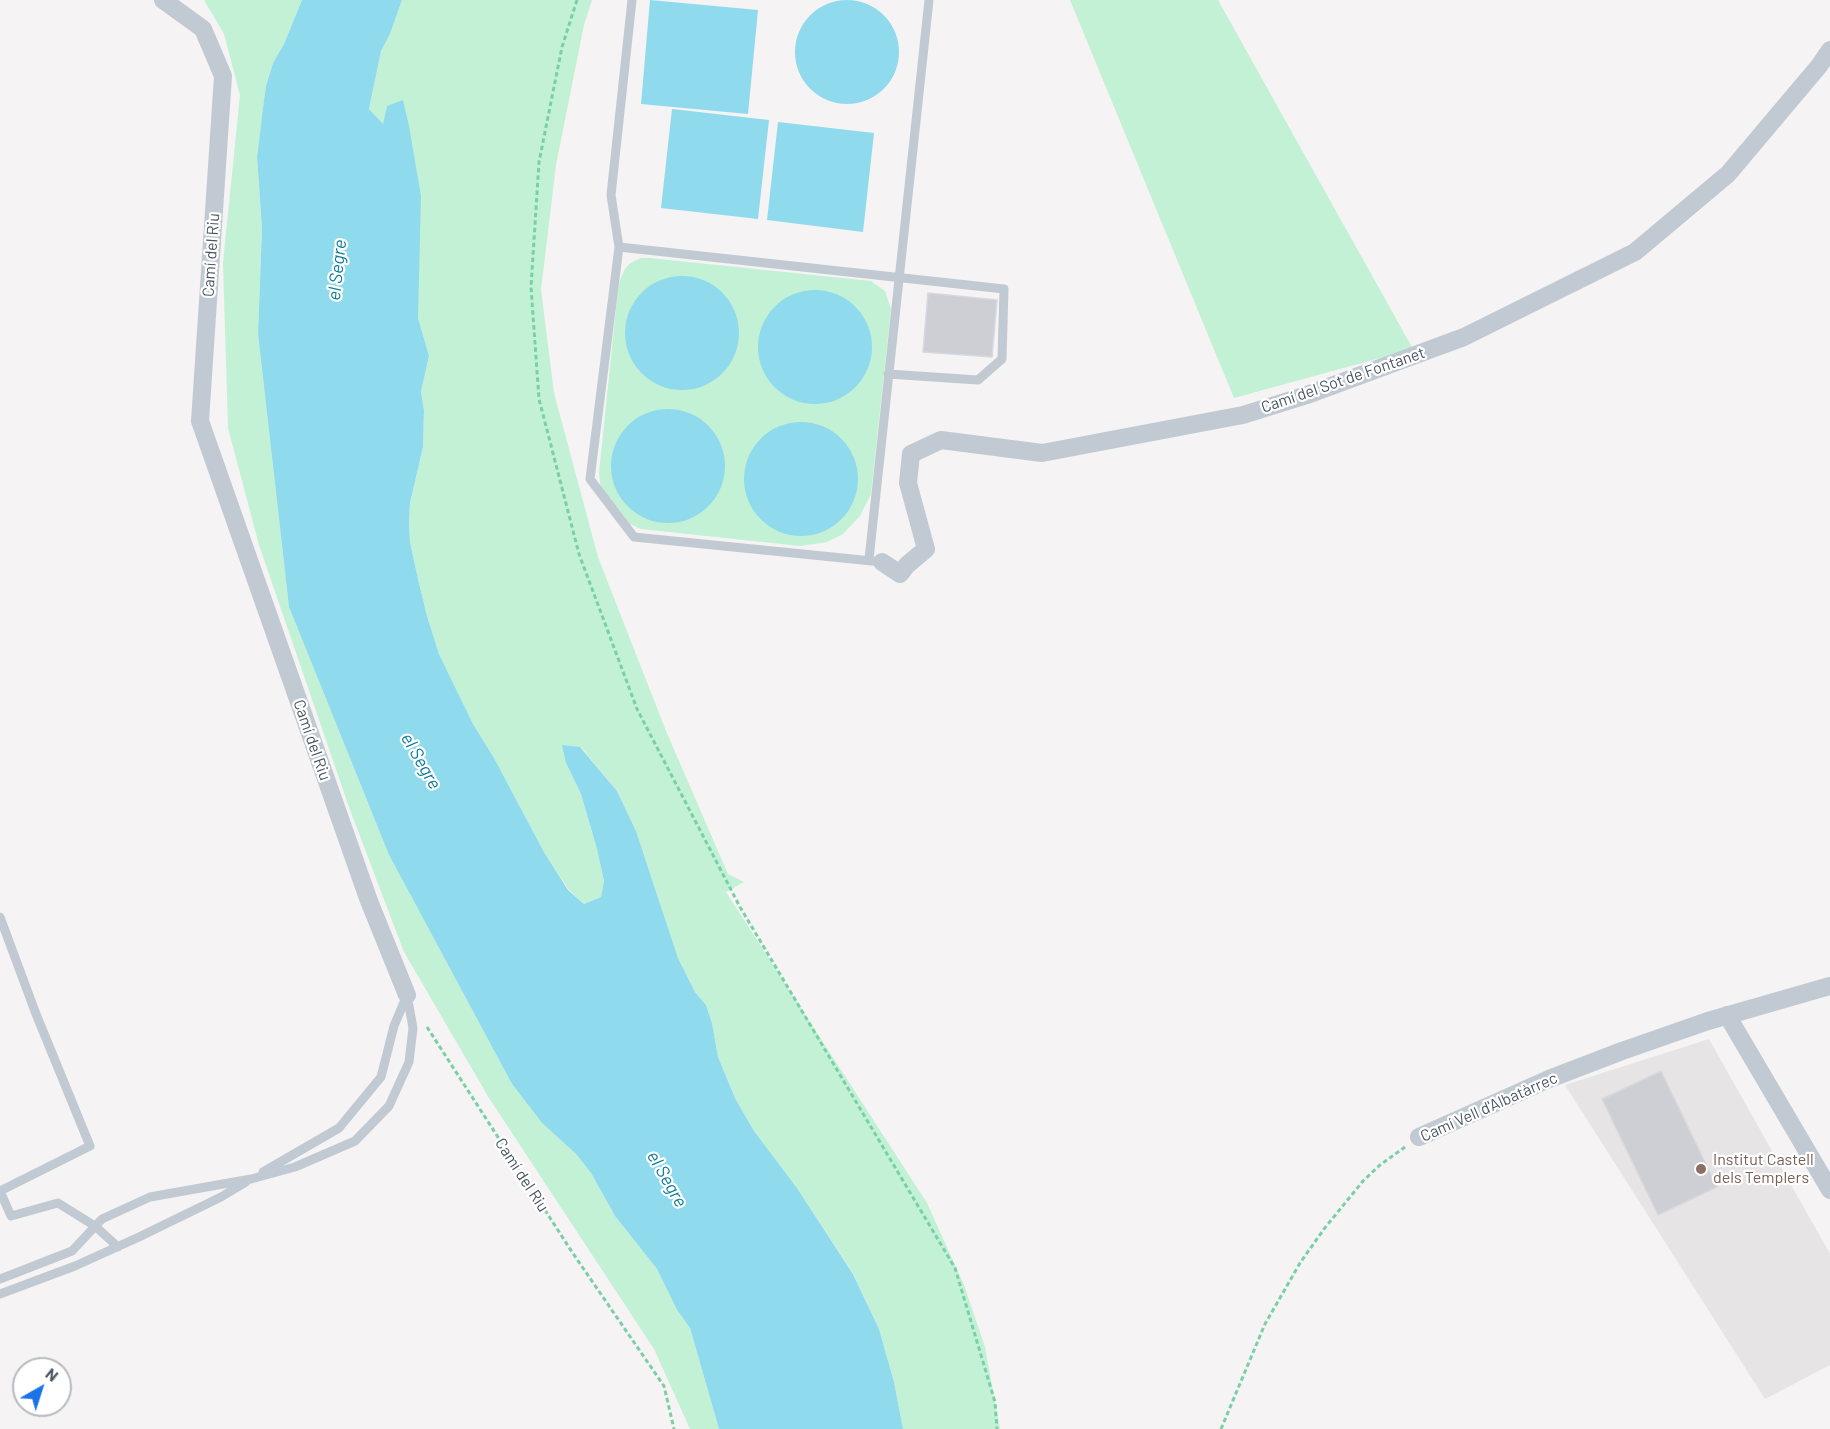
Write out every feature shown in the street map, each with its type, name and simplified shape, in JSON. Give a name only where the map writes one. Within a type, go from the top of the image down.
[{"type":"street","name":"Camí del Riu","points":[[163,0],[203,29],[224,76],[200,421],[369,901],[407,995]]},
{"type":"street","name":"Camí del Sot de Fontanet","points":[[875,561],[900,574],[926,549],[908,483],[911,454],[940,440],[1042,453],[1243,415],[1307,395],[1464,337],[1635,252],[1728,174],[1830,50]]},
{"type":"street","name":"Camí Vell d'Albatàrrec","points":[[1419,1137],[1560,1075],[1727,1016],[1830,986]]},
{"type":"street","points":[[1727,1016],[1830,1190]]},
{"type":"lane","points":[[632,0],[611,195],[619,247],[590,478],[634,537],[875,561],[888,374],[929,0]]},
{"type":"lane","points":[[619,247],[1005,289],[1002,359],[978,380],[888,374]]},
{"type":"lane","points":[[0,917],[36,1014],[90,1146],[0,1191],[11,1216],[58,1203],[95,1226],[118,1247]]},
{"type":"lane","points":[[0,1294],[75,1266],[221,1197],[339,1128],[381,1077],[394,1026],[407,995]]},
{"type":"lane","points":[[0,1279],[72,1251],[102,1219],[150,1197],[250,1179],[295,1167],[355,1141],[390,1106],[410,1062],[413,1028],[407,995]]},
{"type":"path","points":[[577,0],[562,47],[539,162],[531,287],[539,399],[579,554],[637,709],[740,907],[955,1269],[995,1402],[997,1429]]},
{"type":"path","name":"Camí del Riu","points":[[426,1025],[566,1242],[664,1386],[674,1429]]},
{"type":"path","name":"Camí Vell d'Albatàrrec","points":[[1221,1429],[1265,1324],[1300,1263],[1363,1181],[1380,1165],[1419,1137]]},
{"type":"shaded area","name":"Institut Castell dels Templers","points":[[1709,1039],[1830,1254],[1830,1365],[1765,1399],[1565,1085]]},
{"type":"green space","points":[[204,0],[302,0],[284,44],[273,63],[266,86],[257,157],[262,228],[258,334],[289,607],[389,855],[512,1084],[542,1123],[576,1154],[591,1173],[615,1216],[657,1269],[677,1310],[690,1328],[719,1429],[690,1429],[654,1349],[489,1098],[404,952],[350,810],[259,545],[228,428],[223,263],[240,95],[224,34]]},
{"type":"green space","points":[[402,0],[592,0],[584,25],[556,165],[541,290],[554,393],[598,557],[666,731],[728,874],[744,882],[726,892],[927,1203],[964,1285],[985,1347],[1000,1429],[903,1429],[894,1382],[879,1329],[853,1273],[797,1188],[754,1131],[735,1098],[718,1057],[706,1005],[695,992],[678,958],[636,831],[617,791],[581,747],[566,763],[581,794],[604,881],[601,897],[584,904],[569,890],[544,852],[494,758],[473,724],[439,654],[427,616],[410,542],[410,503],[423,447],[424,410],[421,392],[429,356],[418,318],[412,146],[403,101],[387,107],[383,125],[369,109],[381,51],[390,34]]},
{"type":"green space","points":[[1070,0],[1218,0],[1413,349],[1234,398]]},
{"type":"green space","points":[[640,258],[871,281],[885,291],[891,309],[871,494],[860,516],[843,534],[827,542],[800,546],[641,529],[627,523],[601,489],[599,473],[618,290],[625,269]]},
{"type":"water","name":"el Segre","points":[[302,0],[402,0],[390,34],[381,51],[369,109],[383,124],[387,106],[403,100],[421,196],[418,318],[429,356],[421,392],[424,410],[423,447],[410,503],[409,523],[410,542],[418,579],[439,654],[473,724],[494,758],[544,852],[568,890],[584,904],[601,897],[604,881],[581,794],[566,763],[562,745],[580,747],[617,791],[636,831],[678,958],[695,992],[706,1005],[718,1057],[735,1098],[754,1131],[797,1188],[853,1274],[879,1329],[894,1382],[903,1429],[719,1429],[690,1328],[677,1310],[657,1269],[615,1216],[591,1173],[576,1154],[542,1123],[512,1084],[389,855],[289,607],[258,334],[262,228],[257,157],[263,108],[266,86],[273,63],[284,44]]},
{"type":"water","points":[[650,0],[758,10],[748,114],[641,104]]},
{"type":"water","points":[[847,0],[867,4],[884,15],[895,32],[899,52],[895,72],[884,89],[867,100],[847,104],[827,100],[810,89],[799,72],[795,52],[799,32],[810,15],[827,4]]},
{"type":"water","points":[[672,109],[769,120],[758,219],[661,208]]},
{"type":"water","points":[[778,122],[874,133],[863,232],[767,220]]},
{"type":"water","points":[[682,276],[704,281],[722,293],[734,311],[739,333],[734,355],[722,373],[704,385],[682,390],[660,385],[642,373],[630,355],[625,333],[630,311],[642,293],[660,281]]},
{"type":"water","points":[[815,290],[837,295],[855,307],[867,325],[872,347],[867,369],[855,387],[837,399],[815,404],[793,399],[775,387],[763,369],[758,347],[763,325],[775,307],[793,295]]},
{"type":"water","points":[[668,409],[690,414],[708,426],[720,444],[725,466],[720,488],[708,506],[690,518],[668,523],[646,518],[628,506],[616,488],[611,466],[616,444],[628,426],[646,414]]},
{"type":"water","points":[[801,422],[823,427],[841,439],[853,457],[858,479],[853,501],[841,519],[823,531],[801,536],[779,531],[761,519],[749,501],[744,479],[749,457],[761,439],[779,427]]},
{"type":"building","points":[[928,293],[997,300],[992,357],[923,352]]},
{"type":"building","points":[[1661,1071],[1717,1187],[1658,1215],[1602,1099]]},
{"type":"place","name":"Institut Castell dels Templers","points":[[1701,1169]]}]
